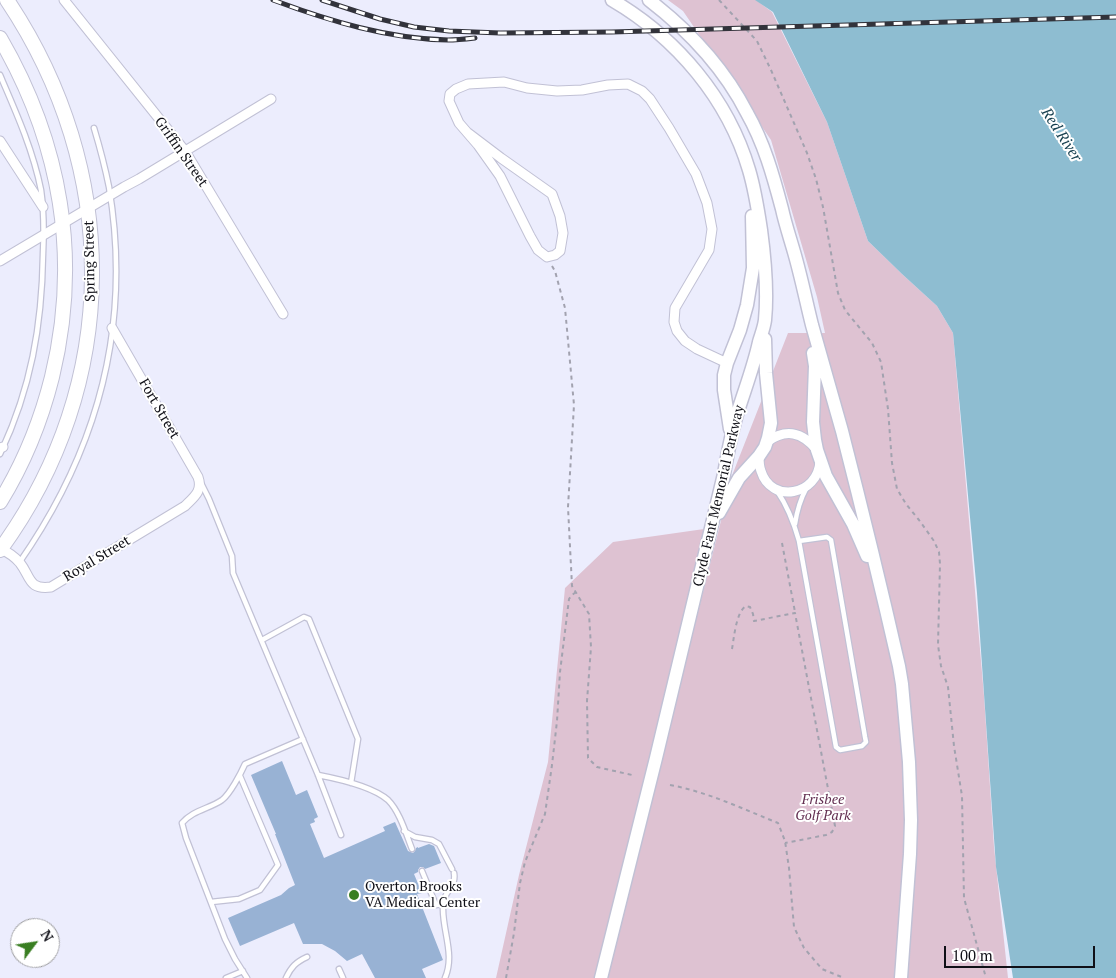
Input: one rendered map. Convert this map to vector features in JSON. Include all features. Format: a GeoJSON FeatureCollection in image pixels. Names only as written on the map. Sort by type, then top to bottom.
{"type":"FeatureCollection","features":[{"type":"Feature","properties":{"kind":"main road","name":"Spring Street"},"geometry":{"type":"LineString","coordinates":[[0,550],[28,508],[49,468],[62,438],[74,401],[88,339],[93,260],[84,184],[70,131],[53,84],[33,43],[7,0]]}},
{"type":"Feature","properties":{"kind":"main road","name":"Clyde Fant Memorial Parkway"},"geometry":{"type":"LineString","coordinates":[[601,978],[724,474],[729,445],[764,322],[766,286],[764,249],[754,186],[738,139],[724,112],[703,80],[677,50],[638,16],[612,0]]}},
{"type":"Feature","properties":{"kind":"main road"},"geometry":{"type":"LineString","coordinates":[[649,0],[687,32],[706,54],[724,77],[747,112],[756,130],[768,159],[844,439],[902,684],[910,772],[911,820],[901,978]]}},
{"type":"Feature","properties":{"kind":"main road","name":"Spring Street"},"geometry":{"type":"LineString","coordinates":[[0,38],[29,95],[45,138],[56,179],[63,223],[65,284],[63,320],[49,390],[24,458],[0,502]]}},
{"type":"Feature","properties":{"kind":"main road"},"geometry":{"type":"LineString","coordinates":[[729,445],[730,428],[724,390],[724,375],[747,305],[753,268],[752,204],[746,159]]}},
{"type":"Feature","properties":{"kind":"main road"},"geometry":{"type":"LineString","coordinates":[[798,269],[815,366],[813,422],[815,440],[826,476],[853,524],[865,552],[887,615]]}},
{"type":"Feature","properties":{"kind":"main road"},"geometry":{"type":"LineString","coordinates":[[711,528],[739,478],[759,456],[767,442],[771,423],[766,373],[764,322]]}},
{"type":"Feature","properties":{"kind":"street","name":"Griffin Street"},"geometry":{"type":"LineString","coordinates":[[64,0],[184,151],[283,314]]}},
{"type":"Feature","properties":{"kind":"street"},"geometry":{"type":"LineString","coordinates":[[468,133],[552,194],[560,216],[563,233],[560,251],[555,255],[547,256],[538,250],[500,176],[459,122],[449,101],[450,94],[468,84],[504,82],[527,88],[557,91],[628,84],[642,91],[650,99],[669,128],[696,174],[707,203],[712,230],[709,250],[675,308],[674,322],[677,331],[685,341],[696,349],[727,363]]}},
{"type":"Feature","properties":{"kind":"street"},"geometry":{"type":"LineString","coordinates":[[0,261],[270,99]]}},
{"type":"Feature","properties":{"kind":"street"},"geometry":{"type":"LineString","coordinates":[[0,141],[43,207]]}},
{"type":"Feature","properties":{"kind":"street","name":"Fort Street"},"geometry":{"type":"LineString","coordinates":[[112,328],[198,477],[200,482],[198,492]]}},
{"type":"Feature","properties":{"kind":"street"},"geometry":{"type":"LineString","coordinates":[[759,456],[760,470],[764,478],[778,490],[797,492],[806,487],[817,475],[820,467],[819,454],[806,439],[787,433],[767,442]]}},
{"type":"Feature","properties":{"kind":"street","name":"Royal Street"},"geometry":{"type":"LineString","coordinates":[[0,550],[11,554],[19,562],[31,583],[42,588],[51,587],[185,506],[198,492]]}},
{"type":"Feature","properties":{"kind":"lane"},"geometry":{"type":"LineString","coordinates":[[0,75],[26,137],[40,188],[44,234],[42,294],[36,346],[24,393],[1,450]]}},
{"type":"Feature","properties":{"kind":"lane"},"geometry":{"type":"LineString","coordinates":[[19,562],[48,519],[80,453],[92,423],[106,368],[112,328],[115,252],[110,195],[94,128]]}},
{"type":"Feature","properties":{"kind":"lane"},"geometry":{"type":"LineString","coordinates":[[198,477],[232,556],[233,573],[318,775],[341,835]]}},
{"type":"Feature","properties":{"kind":"lane"},"geometry":{"type":"LineString","coordinates":[[795,526],[797,511],[809,484]]}},
{"type":"Feature","properties":{"kind":"lane"},"geometry":{"type":"LineString","coordinates":[[775,488],[795,526],[799,542],[836,747],[840,750],[862,746],[866,742],[831,540],[827,537],[799,542]]}},
{"type":"Feature","properties":{"kind":"lane"},"geometry":{"type":"LineString","coordinates":[[262,640],[304,617],[309,619],[358,739],[351,783]]}},
{"type":"Feature","properties":{"kind":"lane"},"geometry":{"type":"LineString","coordinates":[[247,978],[225,939],[182,823],[188,816],[223,799],[240,776],[245,764],[303,739]]}},
{"type":"Feature","properties":{"kind":"lane"},"geometry":{"type":"LineString","coordinates":[[318,775],[340,779],[369,789],[388,800],[399,817],[412,849]]}},
{"type":"Feature","properties":{"kind":"lane"},"geometry":{"type":"LineString","coordinates":[[211,902],[239,899],[260,890],[278,865],[240,776]]}},
{"type":"Feature","properties":{"kind":"lane"},"geometry":{"type":"LineString","coordinates":[[404,831],[415,838],[432,840],[439,844],[455,878],[454,884],[444,899],[443,911],[450,958],[445,978]]}},
{"type":"Feature","properties":{"kind":"lane"},"geometry":{"type":"LineString","coordinates":[[422,871],[436,905],[444,904]]}},
{"type":"Feature","properties":{"kind":"lane"},"geometry":{"type":"LineString","coordinates":[[286,978],[290,968],[297,961],[306,957]]}},
{"type":"Feature","properties":{"kind":"lane"},"geometry":{"type":"LineString","coordinates":[[339,968],[343,978]]}},
{"type":"Feature","properties":{"kind":"lane"},"geometry":{"type":"LineString","coordinates":[[226,978],[243,971]]}},
{"type":"Feature","properties":{"kind":"path"},"geometry":{"type":"LineString","coordinates":[[719,0],[757,41],[806,153],[816,179],[838,293],[845,310],[872,343],[881,362],[888,409],[892,463],[897,489],[934,541],[939,552],[938,645],[941,666],[948,687],[954,746],[962,796],[964,898],[986,978]]}},
{"type":"Feature","properties":{"kind":"path"},"geometry":{"type":"LineString","coordinates":[[547,256],[555,272],[565,308],[574,405],[568,506],[572,586],[589,614],[591,647],[588,701],[588,758],[597,767],[632,775]]}},
{"type":"Feature","properties":{"kind":"path"},"geometry":{"type":"LineString","coordinates":[[782,543],[835,826],[832,832],[826,835],[785,843]]}},
{"type":"Feature","properties":{"kind":"path"},"geometry":{"type":"LineString","coordinates":[[506,978],[523,869],[545,814],[553,757],[560,672],[569,599],[576,592]]}},
{"type":"Feature","properties":{"kind":"path"},"geometry":{"type":"LineString","coordinates":[[732,649],[742,608],[750,607],[754,621],[795,613]]}},
{"type":"Feature","properties":{"kind":"path"},"geometry":{"type":"LineString","coordinates":[[670,785],[688,789],[734,805],[778,823],[785,843],[789,868],[794,927],[804,948],[822,969],[844,978]]}},
{"type":"Feature","properties":{"kind":"green space","name":"Frisbee Golf Park"},"geometry":{"type":"Polygon","coordinates":[[[668,0],[756,0],[772,12],[827,122],[868,241],[937,306],[953,333],[984,696],[994,847],[1008,978],[606,978],[733,473],[788,333],[825,333],[817,297],[771,140],[683,11],[668,0]]]}},
{"type":"Feature","properties":{"kind":"green space"},"geometry":{"type":"Polygon","coordinates":[[[711,528],[623,863],[595,978],[496,978],[519,875],[548,762],[565,588],[613,542],[711,528]]]}},
{"type":"Feature","properties":{"kind":"water","name":"Red River"},"geometry":{"type":"Polygon","coordinates":[[[755,0],[1116,0],[1116,978],[1013,978],[996,867],[977,593],[953,333],[937,306],[868,241],[827,122],[773,12],[755,0]]]}},
{"type":"Feature","properties":{"kind":"building"},"geometry":{"type":"Polygon","coordinates":[[[282,761],[296,795],[307,790],[318,817],[314,819],[315,822],[310,824],[324,858],[385,831],[383,827],[395,822],[408,851],[413,853],[416,848],[429,844],[434,846],[441,863],[425,869],[420,867],[418,872],[414,874],[422,893],[417,894],[443,960],[422,969],[426,978],[375,978],[362,954],[347,961],[335,951],[322,944],[303,944],[294,923],[240,946],[228,918],[281,895],[295,885],[251,775],[282,761]]]}},
{"type":"Feature","properties":{"kind":"railway"},"geometry":{"type":"LineString","coordinates":[[273,0],[359,28],[426,39],[451,40],[475,38]]}},
{"type":"Feature","properties":{"kind":"railway"},"geometry":{"type":"LineString","coordinates":[[322,0],[380,19],[414,27],[449,31],[500,33],[612,32],[1116,17]]}},
{"type":"Feature","properties":{"kind":"place","name":"Overton Brooks VA Medical Center"},"geometry":{"type":"Point","coordinates":[354,895]}}]}
